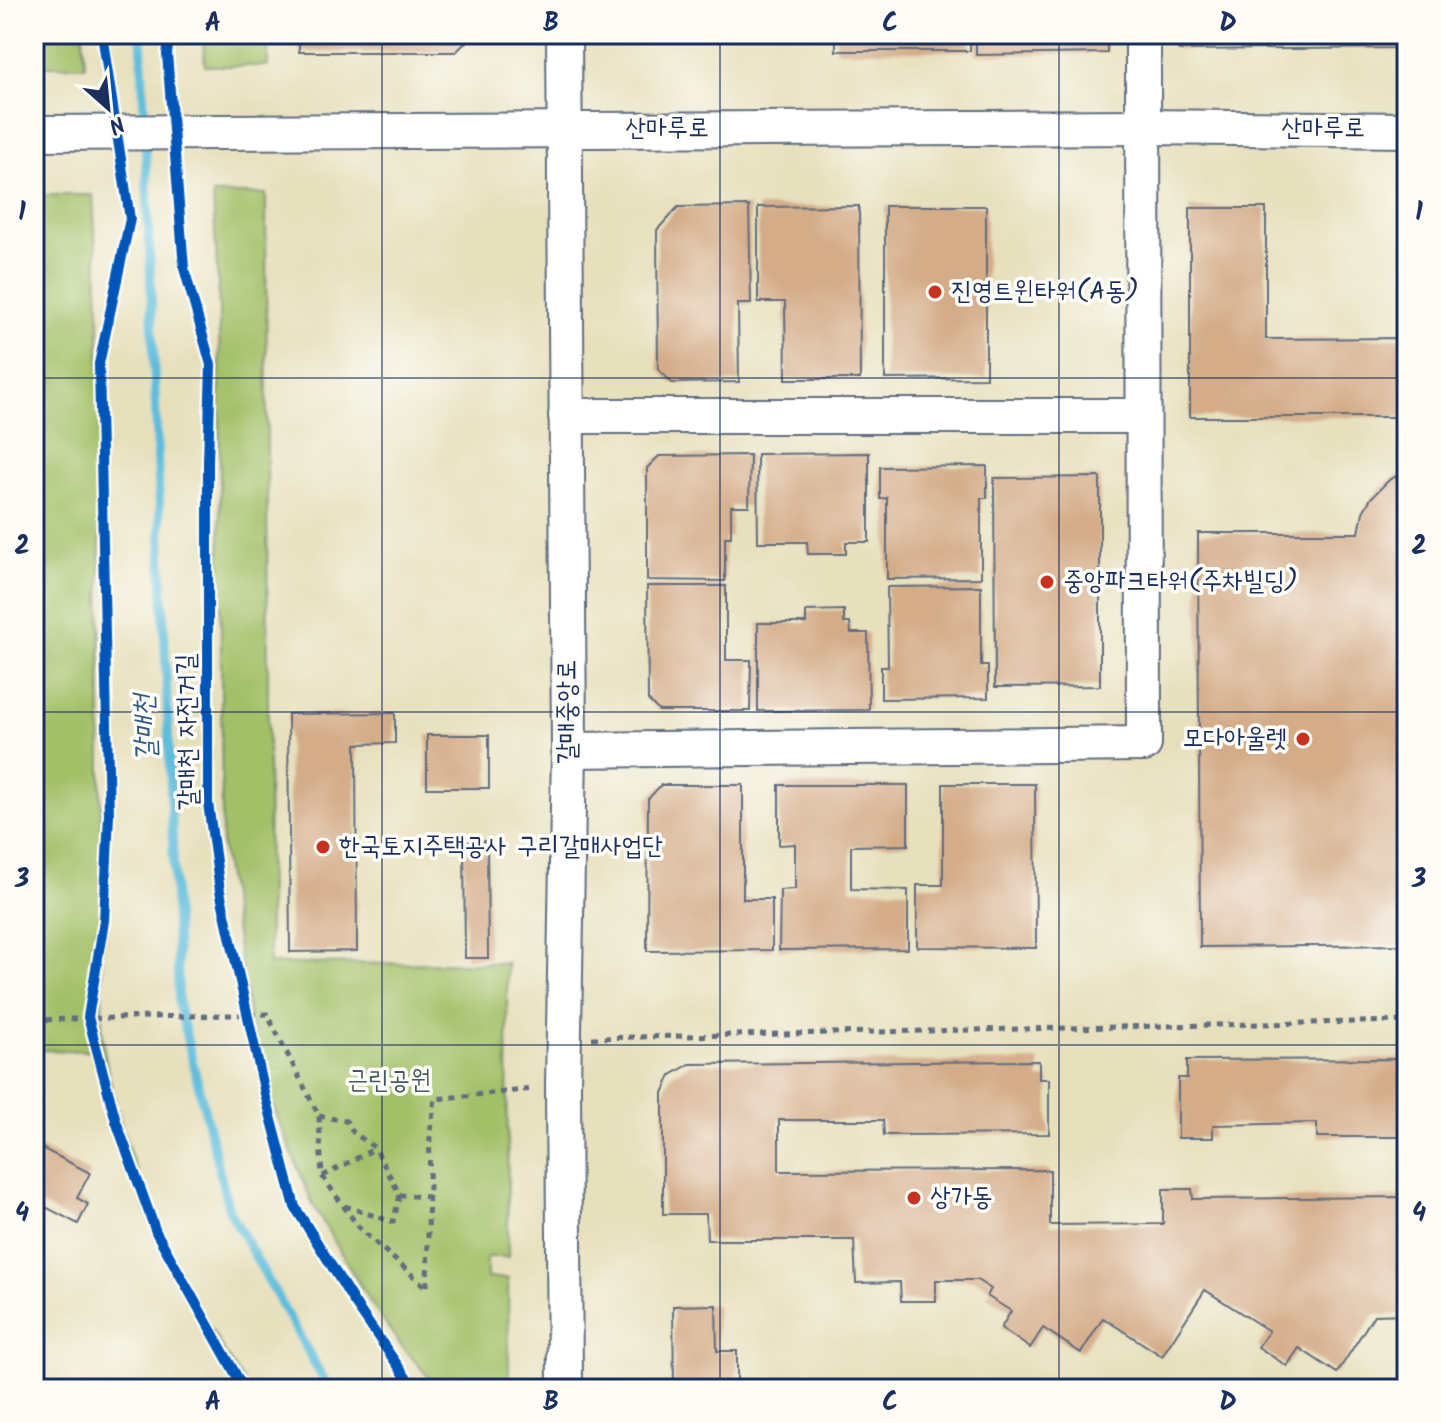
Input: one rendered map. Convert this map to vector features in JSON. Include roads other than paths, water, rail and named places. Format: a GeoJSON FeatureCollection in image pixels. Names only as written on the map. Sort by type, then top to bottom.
{"type":"FeatureCollection","features":[{"type":"Feature","properties":{"kind":"street","name":"갈매중앙로"},"geometry":{"type":"LineString","coordinates":[[564,34],[569,750],[563,1086],[565,1389]]}},
{"type":"Feature","properties":{"kind":"street"},"geometry":{"type":"LineString","coordinates":[[569,750],[1144,744],[1143,34]]}},
{"type":"Feature","properties":{"kind":"street","name":"산마루로"},"geometry":{"type":"LineString","coordinates":[[34,133],[1143,127],[1407,130]]}},
{"type":"Feature","properties":{"kind":"street"},"geometry":{"type":"LineString","coordinates":[[566,416],[1142,416]]}},
{"type":"Feature","properties":{"kind":"waterway","name":"갈매천"},"geometry":{"type":"LineString","coordinates":[[141,34],[179,1006],[229,1210],[329,1389]]}},
{"type":"Feature","properties":{"kind":"place","name":"진영트윈타워(A동)"},"geometry":{"type":"Point","coordinates":[935,292]}},
{"type":"Feature","properties":{"kind":"place","name":"중앙파크타워(주차빌딩)"},"geometry":{"type":"Point","coordinates":[1047,582]}},
{"type":"Feature","properties":{"kind":"place","name":"모다아울렛"},"geometry":{"type":"Point","coordinates":[1303,739]}},
{"type":"Feature","properties":{"kind":"place","name":"한국토지주택공사 구리갈매사업단"},"geometry":{"type":"Point","coordinates":[323,847]}},
{"type":"Feature","properties":{"kind":"place","name":"상가동"},"geometry":{"type":"Point","coordinates":[914,1198]}},
{"type":"Feature","properties":{"kind":"park label","name":"근린공원"},"geometry":{"type":"Point","coordinates":[389,1081]}}]}
